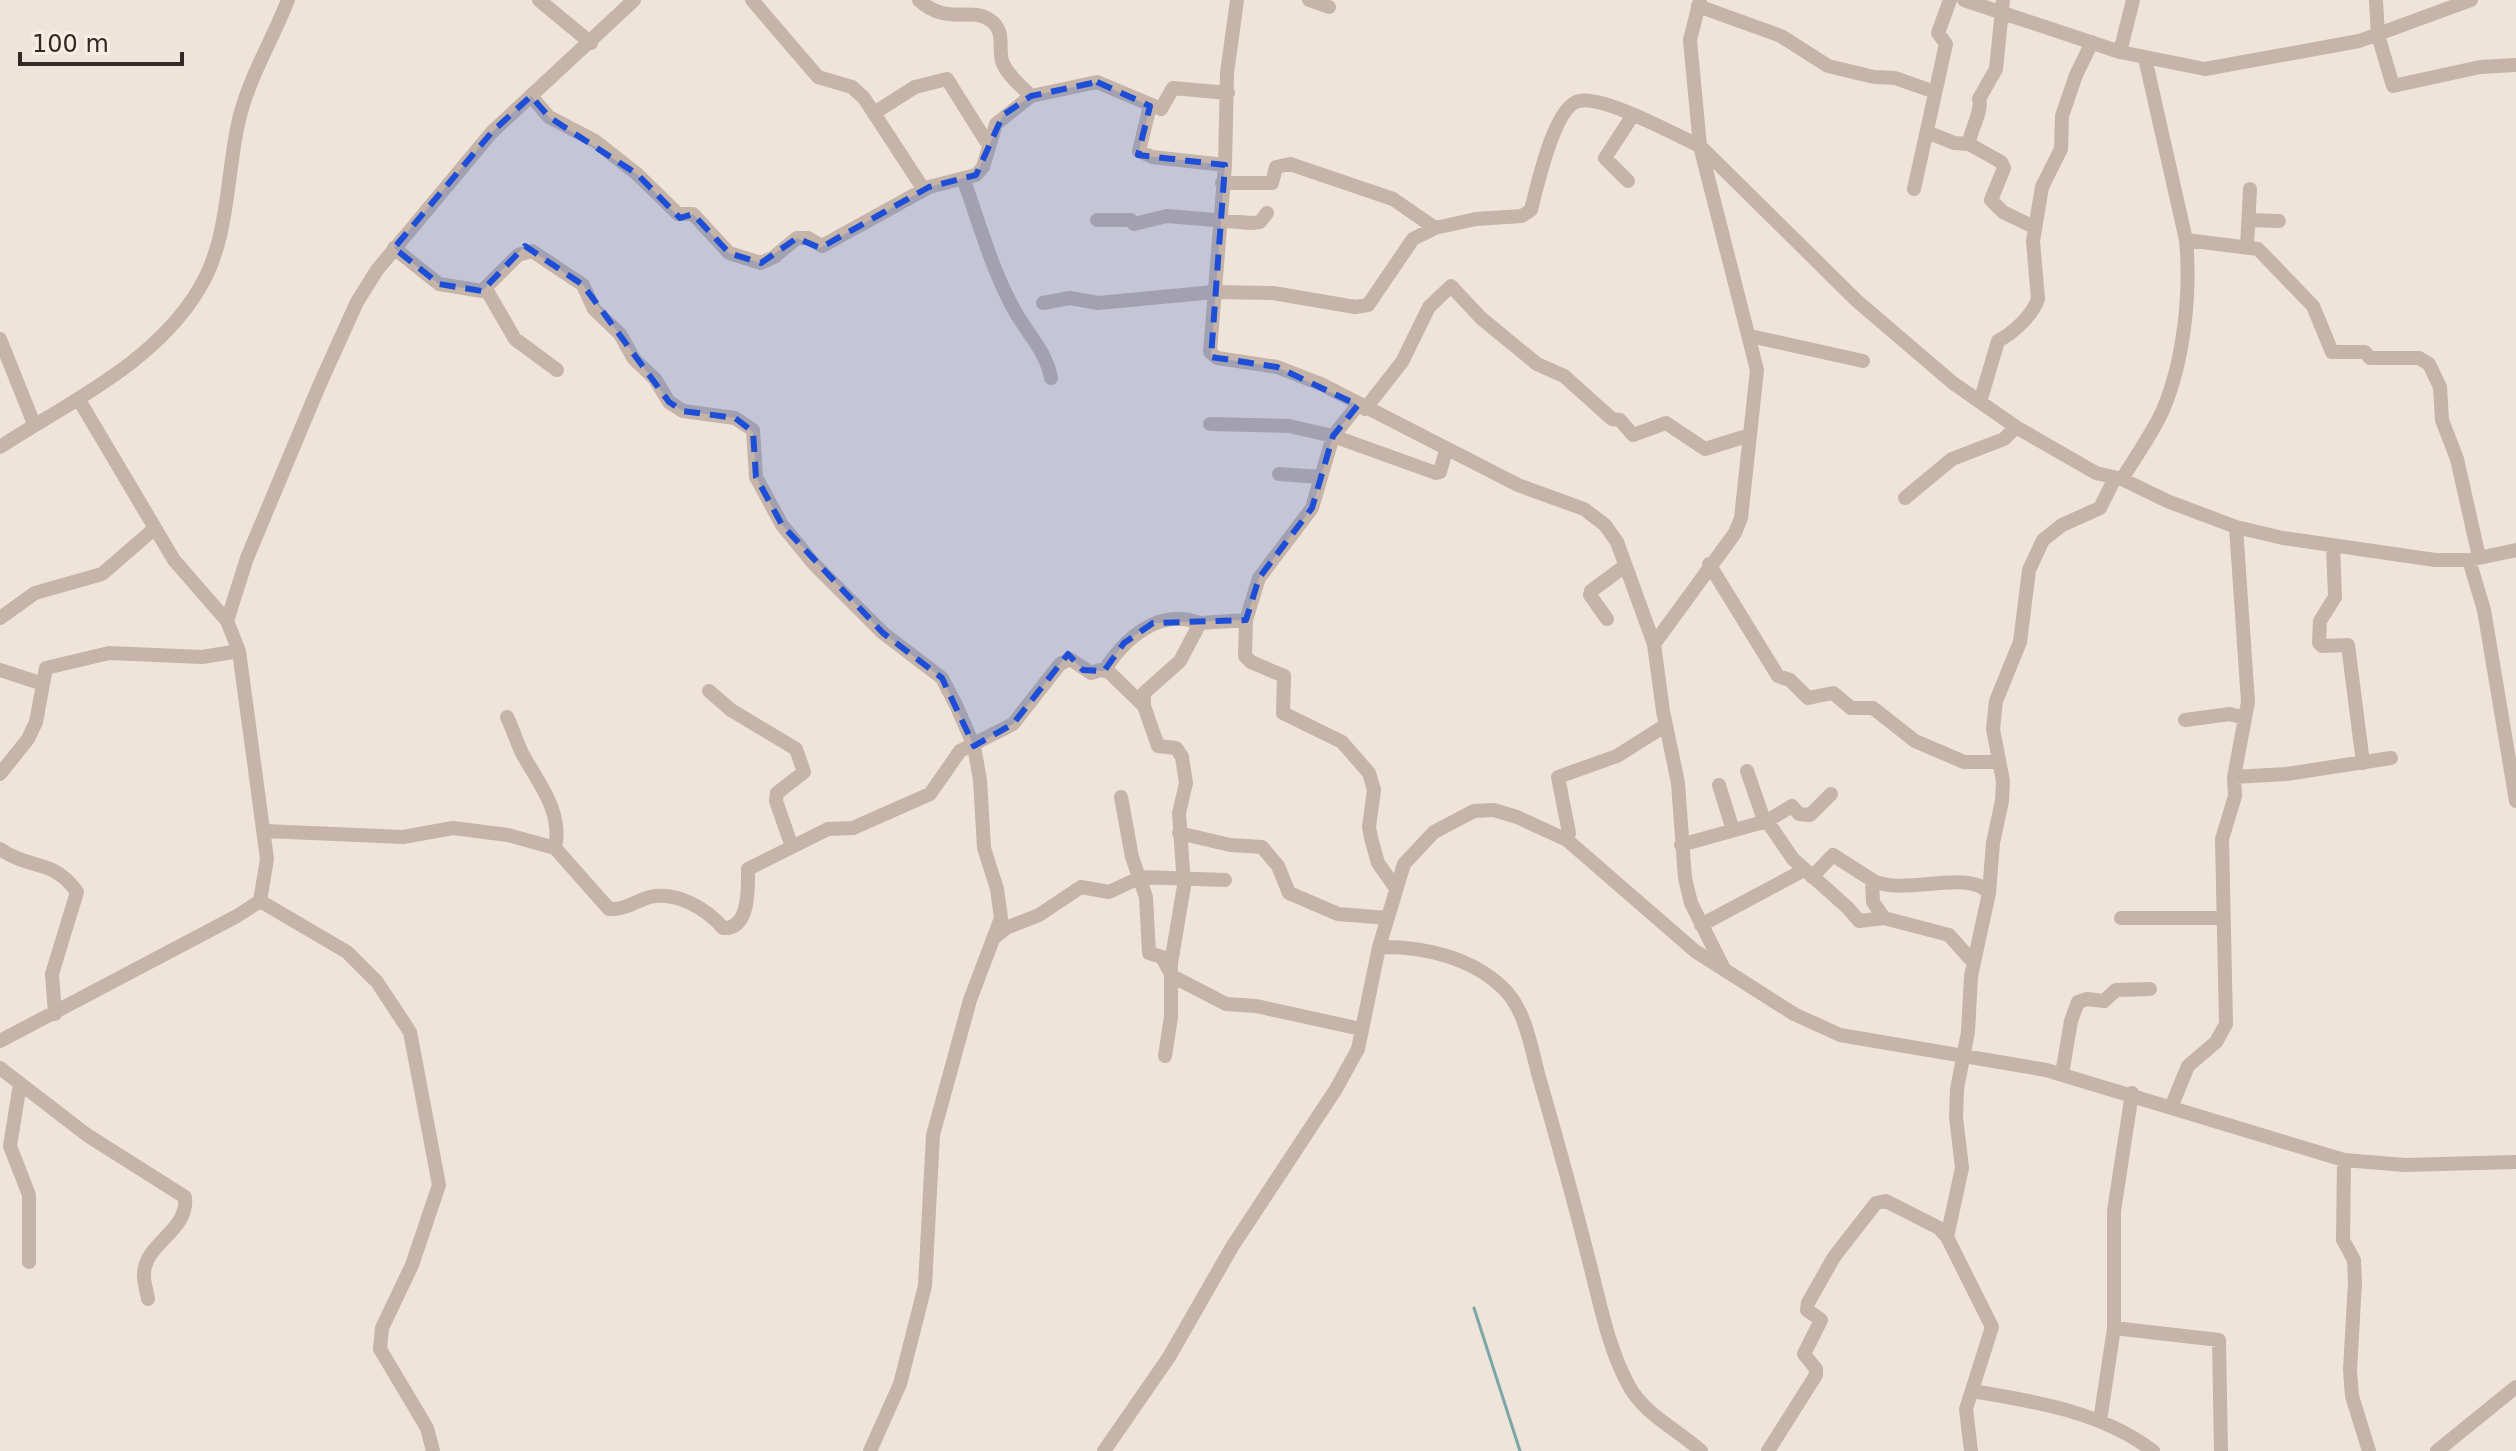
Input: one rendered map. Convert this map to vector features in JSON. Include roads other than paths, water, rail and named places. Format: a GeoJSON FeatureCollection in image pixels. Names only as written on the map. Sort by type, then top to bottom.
{"type":"FeatureCollection","features":[{"type":"Feature","properties":{"kind":"street"},"geometry":{"type":"LineString","coordinates":[[0,447],[79,400],[152,344],[199,291],[211,267],[222,227],[238,122],[254,74],[288,0]]}},
{"type":"Feature","properties":{"kind":"street"},"geometry":{"type":"LineString","coordinates":[[539,0],[591,43]]}},
{"type":"Feature","properties":{"kind":"street"},"geometry":{"type":"LineString","coordinates":[[227,621],[247,558],[357,302],[394,248],[492,132],[634,0]]}},
{"type":"Feature","properties":{"kind":"street"},"geometry":{"type":"LineString","coordinates":[[752,0],[818,77],[852,87],[874,113],[924,190]]}},
{"type":"Feature","properties":{"kind":"street"},"geometry":{"type":"LineString","coordinates":[[919,0],[940,15],[983,17],[992,21],[1000,32],[1001,60],[1031,96]]}},
{"type":"Feature","properties":{"kind":"street"},"geometry":{"type":"LineString","coordinates":[[1237,0],[1227,73],[1225,165],[1210,352],[1217,358],[1277,367],[1321,384],[1518,485],[1584,509],[1605,525],[1617,542],[1654,644],[1678,783],[1681,845],[1691,903],[1726,972]]}},
{"type":"Feature","properties":{"kind":"street"},"geometry":{"type":"LineString","coordinates":[[1309,0],[1329,7]]}},
{"type":"Feature","properties":{"kind":"street"},"geometry":{"type":"LineString","coordinates":[[1914,189],[1946,44],[1938,33],[1950,0]]}},
{"type":"Feature","properties":{"kind":"street"},"geometry":{"type":"LineString","coordinates":[[1964,0],[2002,7],[2120,52],[2205,69],[2266,60],[2378,35],[2471,0]]}},
{"type":"Feature","properties":{"kind":"street"},"geometry":{"type":"LineString","coordinates":[[2120,52],[2133,0]]}},
{"type":"Feature","properties":{"kind":"street"},"geometry":{"type":"LineString","coordinates":[[2376,0],[2378,35],[2393,86],[2480,67],[2516,65]]}},
{"type":"Feature","properties":{"kind":"street"},"geometry":{"type":"LineString","coordinates":[[1654,644],[1709,564],[1735,533],[1741,518],[1757,370],[1700,146],[1690,40],[1699,3],[1781,36],[1828,66],[1874,77],[1895,78],[1935,92]]}},
{"type":"Feature","properties":{"kind":"street"},"geometry":{"type":"LineString","coordinates":[[1969,144],[1971,126],[1981,107],[1979,99],[1996,69],[2002,7]]}},
{"type":"Feature","properties":{"kind":"street"},"geometry":{"type":"LineString","coordinates":[[1980,402],[1998,341],[2011,334],[2035,308],[2038,299],[2034,227],[2042,187],[2061,149],[2062,116],[2092,42]]}},
{"type":"Feature","properties":{"kind":"street"},"geometry":{"type":"LineString","coordinates":[[1947,1237],[1962,1168],[1956,1117],[1973,962],[1989,893],[1993,843],[2002,801],[2003,781],[1993,729],[1996,701],[2020,642],[2029,570],[2043,540],[2062,525],[2100,508],[2163,408],[2174,371],[2189,267],[2186,240],[2145,58]]}},
{"type":"Feature","properties":{"kind":"street"},"geometry":{"type":"LineString","coordinates":[[874,113],[915,87],[947,79],[986,141],[991,142]]}},
{"type":"Feature","properties":{"kind":"street"},"geometry":{"type":"LineString","coordinates":[[531,96],[549,117],[595,141],[637,174],[678,214],[693,214],[729,253],[753,263],[767,262],[797,238],[808,238],[822,246],[924,190],[964,181],[983,167],[1003,115],[1031,96],[1097,82],[1161,109],[1173,88],[1228,93]]}},
{"type":"Feature","properties":{"kind":"street"},"geometry":{"type":"LineString","coordinates":[[1043,303],[1070,298],[1098,303],[1214,292],[1273,293],[1355,307],[1368,305],[1413,239],[1435,228],[1476,219],[1522,216],[1531,210],[1554,133],[1566,109],[1579,101],[1596,102],[1633,115],[1700,146],[1857,301],[1980,402],[2016,427],[2096,473],[2118,478],[2167,501],[2236,527],[2333,546],[2435,560],[2474,558],[2516,550]]}},
{"type":"Feature","properties":{"kind":"street"},"geometry":{"type":"LineString","coordinates":[[1150,106],[1139,151],[1162,159],[1225,165]]}},
{"type":"Feature","properties":{"kind":"street"},"geometry":{"type":"LineString","coordinates":[[1628,181],[1605,158],[1633,115]]}},
{"type":"Feature","properties":{"kind":"street"},"geometry":{"type":"LineString","coordinates":[[1927,132],[1954,143],[1969,144],[2001,162],[2004,168],[1991,200],[2003,212],[2034,227]]}},
{"type":"Feature","properties":{"kind":"street"},"geometry":{"type":"LineString","coordinates":[[1222,183],[1272,183],[1276,167],[1290,164],[1393,199],[1435,228]]}},
{"type":"Feature","properties":{"kind":"street"},"geometry":{"type":"LineString","coordinates":[[964,181],[979,233],[1010,305],[1043,353],[1051,378]]}},
{"type":"Feature","properties":{"kind":"street"},"geometry":{"type":"LineString","coordinates":[[2247,247],[2250,189]]}},
{"type":"Feature","properties":{"kind":"street"},"geometry":{"type":"LineString","coordinates":[[1097,220],[1131,220],[1134,224],[1167,216],[1220,223],[1260,222],[1267,213]]}},
{"type":"Feature","properties":{"kind":"street"},"geometry":{"type":"LineString","coordinates":[[2249,220],[2279,221]]}},
{"type":"Feature","properties":{"kind":"street"},"geometry":{"type":"LineString","coordinates":[[2186,240],[2258,249],[2313,306],[2332,352],[2357,350],[2365,352],[2370,358],[2419,358],[2429,364],[2440,387],[2442,420],[2457,459],[2516,801]]}},
{"type":"Feature","properties":{"kind":"street"},"geometry":{"type":"LineString","coordinates":[[394,248],[439,284],[486,289]]}},
{"type":"Feature","properties":{"kind":"street"},"geometry":{"type":"LineString","coordinates":[[486,289],[518,255],[532,251],[583,285],[594,309],[620,334],[634,359],[655,379],[669,402],[683,411],[735,418],[753,430],[756,477],[782,525],[814,564],[877,627],[942,678],[974,746],[980,780],[984,848],[997,889],[1001,918],[970,1000],[933,1135],[930,1222],[921,1300],[900,1384],[870,1451]]}},
{"type":"Feature","properties":{"kind":"street"},"geometry":{"type":"LineString","coordinates":[[1395,887],[1378,863],[1371,838],[1369,827],[1374,790],[1369,773],[1342,742],[1283,713],[1284,676],[1251,662],[1245,656],[1246,620],[1259,578],[1312,508],[1333,436],[1402,362],[1429,307],[1440,301],[1451,286],[1481,318],[1537,364],[1564,376],[1633,435],[1666,423],[1705,449],[1750,435]]}},
{"type":"Feature","properties":{"kind":"street"},"geometry":{"type":"LineString","coordinates":[[486,289],[515,339],[557,370]]}},
{"type":"Feature","properties":{"kind":"street"},"geometry":{"type":"LineString","coordinates":[[1750,336],[1863,361]]}},
{"type":"Feature","properties":{"kind":"street"},"geometry":{"type":"LineString","coordinates":[[0,339],[34,424]]}},
{"type":"Feature","properties":{"kind":"street"},"geometry":{"type":"LineString","coordinates":[[79,400],[154,529],[174,560],[227,621],[239,651],[265,831],[267,859],[260,901]]}},
{"type":"Feature","properties":{"kind":"street"},"geometry":{"type":"LineString","coordinates":[[1210,424],[1289,426],[1333,436],[1436,473],[1440,472],[1446,450]]}},
{"type":"Feature","properties":{"kind":"street"},"geometry":{"type":"LineString","coordinates":[[1905,498],[1952,459],[2004,439],[2016,427]]}},
{"type":"Feature","properties":{"kind":"street"},"geometry":{"type":"LineString","coordinates":[[1279,474],[1321,477]]}},
{"type":"Feature","properties":{"kind":"street"},"geometry":{"type":"LineString","coordinates":[[2172,1105],[2188,1066],[2216,1042],[2226,1024],[2222,839],[2235,796],[2234,777],[2248,702],[2236,527]]}},
{"type":"Feature","properties":{"kind":"street"},"geometry":{"type":"LineString","coordinates":[[0,618],[35,593],[102,574],[154,529]]}},
{"type":"Feature","properties":{"kind":"street"},"geometry":{"type":"LineString","coordinates":[[2333,546],[2335,597],[2320,621],[2319,643],[2322,646],[2348,645],[2349,678],[2363,763]]}},
{"type":"Feature","properties":{"kind":"street"},"geometry":{"type":"LineString","coordinates":[[1709,564],[1778,676],[1790,680],[1808,698],[1833,693],[1851,708],[1873,708],[1915,741],[1964,762],[1998,762]]}},
{"type":"Feature","properties":{"kind":"street"},"geometry":{"type":"LineString","coordinates":[[1607,619],[1590,595],[1591,591],[1625,566]]}},
{"type":"Feature","properties":{"kind":"street"},"geometry":{"type":"LineString","coordinates":[[265,831],[403,837],[453,828],[475,829],[555,848],[609,909],[630,908],[649,897],[664,897],[701,909],[723,928],[729,929],[737,925],[743,914],[748,869],[828,829],[853,828],[930,794],[960,751],[1013,724],[1060,664],[1070,659],[1091,673],[1104,671],[1124,643],[1153,623],[1173,619],[1200,623],[1246,620]]}},
{"type":"Feature","properties":{"kind":"street"},"geometry":{"type":"LineString","coordinates":[[1165,1056],[1184,880],[1179,813],[1186,783],[1182,757],[1176,748],[1158,746],[1144,706],[1144,693],[1184,656],[1200,623]]}},
{"type":"Feature","properties":{"kind":"street"},"geometry":{"type":"LineString","coordinates":[[0,774],[28,739],[36,722],[46,668],[109,653],[202,657],[239,651]]}},
{"type":"Feature","properties":{"kind":"street"},"geometry":{"type":"LineString","coordinates":[[0,670],[43,684]]}},
{"type":"Feature","properties":{"kind":"street"},"geometry":{"type":"LineString","coordinates":[[1104,671],[1144,706]]}},
{"type":"Feature","properties":{"kind":"street"},"geometry":{"type":"LineString","coordinates":[[709,691],[731,710],[796,749],[804,772],[777,793],[776,801],[792,847]]}},
{"type":"Feature","properties":{"kind":"street"},"geometry":{"type":"LineString","coordinates":[[2185,720],[2230,714],[2244,718]]}},
{"type":"Feature","properties":{"kind":"street"},"geometry":{"type":"LineString","coordinates":[[507,717],[520,749],[544,787],[554,814],[555,848]]}},
{"type":"Feature","properties":{"kind":"street"},"geometry":{"type":"LineString","coordinates":[[1567,840],[1569,833],[1558,777],[1617,756],[1666,725]]}},
{"type":"Feature","properties":{"kind":"street"},"geometry":{"type":"LineString","coordinates":[[2234,777],[2391,758]]}},
{"type":"Feature","properties":{"kind":"street"},"geometry":{"type":"LineString","coordinates":[[1747,771],[1766,821],[1808,874],[1859,921],[1884,918],[1949,935],[1973,962]]}},
{"type":"Feature","properties":{"kind":"street"},"geometry":{"type":"LineString","coordinates":[[1719,785],[1733,830]]}},
{"type":"Feature","properties":{"kind":"street"},"geometry":{"type":"LineString","coordinates":[[1681,845],[1766,821],[1792,806],[1799,814],[1810,815],[1831,794]]}},
{"type":"Feature","properties":{"kind":"street"},"geometry":{"type":"LineString","coordinates":[[1121,797],[1132,857],[1146,897],[1149,953],[1162,957],[1172,976],[1226,1004],[1256,1006],[1361,1029]]}},
{"type":"Feature","properties":{"kind":"street"},"geometry":{"type":"LineString","coordinates":[[1104,1451],[1169,1357],[1232,1247],[1336,1089],[1358,1049],[1379,947],[1404,864],[1417,847],[1465,813],[1494,810],[1542,826],[1567,840],[1663,927],[1726,972],[1794,1014],[1840,1035],[2062,1074],[2172,1105],[2275,1142],[2344,1160],[2405,1165],[2516,1162]]}},
{"type":"Feature","properties":{"kind":"street"},"geometry":{"type":"LineString","coordinates":[[1179,833],[1230,845],[1262,847],[1278,866],[1289,893],[1338,914],[1388,918]]}},
{"type":"Feature","properties":{"kind":"street"},"geometry":{"type":"LineString","coordinates":[[0,849],[22,864],[60,872],[77,892],[52,974],[55,1014]]}},
{"type":"Feature","properties":{"kind":"street"},"geometry":{"type":"LineString","coordinates":[[1701,925],[1808,874],[1833,855],[1872,880],[1900,886],[1973,884],[1989,893]]}},
{"type":"Feature","properties":{"kind":"street"},"geometry":{"type":"LineString","coordinates":[[995,937],[1006,928],[1039,915],[1075,889],[1109,892],[1141,877],[1225,880]]}},
{"type":"Feature","properties":{"kind":"street"},"geometry":{"type":"LineString","coordinates":[[1872,880],[1873,902],[1884,918]]}},
{"type":"Feature","properties":{"kind":"street"},"geometry":{"type":"LineString","coordinates":[[0,1041],[260,901]]}},
{"type":"Feature","properties":{"kind":"street"},"geometry":{"type":"LineString","coordinates":[[260,901],[347,952],[377,982],[410,1032],[439,1185],[412,1265],[382,1328],[380,1349],[427,1428],[433,1451]]}},
{"type":"Feature","properties":{"kind":"street"},"geometry":{"type":"LineString","coordinates":[[2121,918],[2222,918]]}},
{"type":"Feature","properties":{"kind":"street"},"geometry":{"type":"LineString","coordinates":[[1379,947],[1410,946],[1438,952],[1480,972],[1503,987],[1515,1002],[1527,1032],[1562,1154],[1613,1351],[1642,1405],[1701,1451]]}},
{"type":"Feature","properties":{"kind":"street"},"geometry":{"type":"LineString","coordinates":[[2062,1074],[2078,1002],[2104,1001],[2116,990],[2150,989]]}},
{"type":"Feature","properties":{"kind":"street"},"geometry":{"type":"LineString","coordinates":[[0,1068],[87,1135],[185,1197],[186,1208],[179,1224],[155,1249],[143,1271],[148,1299]]}},
{"type":"Feature","properties":{"kind":"street"},"geometry":{"type":"LineString","coordinates":[[20,1084],[10,1146],[29,1195],[29,1262]]}},
{"type":"Feature","properties":{"kind":"street"},"geometry":{"type":"LineString","coordinates":[[2100,1421],[2114,1328],[2114,1211],[2132,1093]]}},
{"type":"Feature","properties":{"kind":"street"},"geometry":{"type":"LineString","coordinates":[[2344,1160],[2343,1240],[2354,1260],[2355,1282],[2350,1370],[2352,1396],[2369,1451]]}},
{"type":"Feature","properties":{"kind":"street"},"geometry":{"type":"LineString","coordinates":[[1768,1451],[1816,1375],[1816,1369],[1804,1354],[1821,1320],[1807,1310],[1808,1303],[1834,1257],[1876,1203],[1886,1201],[1939,1228],[1947,1237],[1992,1327],[1966,1417],[1971,1451]]}},
{"type":"Feature","properties":{"kind":"street"},"geometry":{"type":"LineString","coordinates":[[2114,1328],[2219,1340],[2221,1451]]}},
{"type":"Feature","properties":{"kind":"street"},"geometry":{"type":"LineString","coordinates":[[2437,1451],[2516,1387]]}},
{"type":"Feature","properties":{"kind":"street"},"geometry":{"type":"LineString","coordinates":[[1972,1391],[2041,1402],[2100,1421],[2137,1439],[2153,1451]]}},
{"type":"Feature","properties":{"kind":"waterway"},"geometry":{"type":"LineString","coordinates":[[1474,1308],[1520,1451]]}}]}
